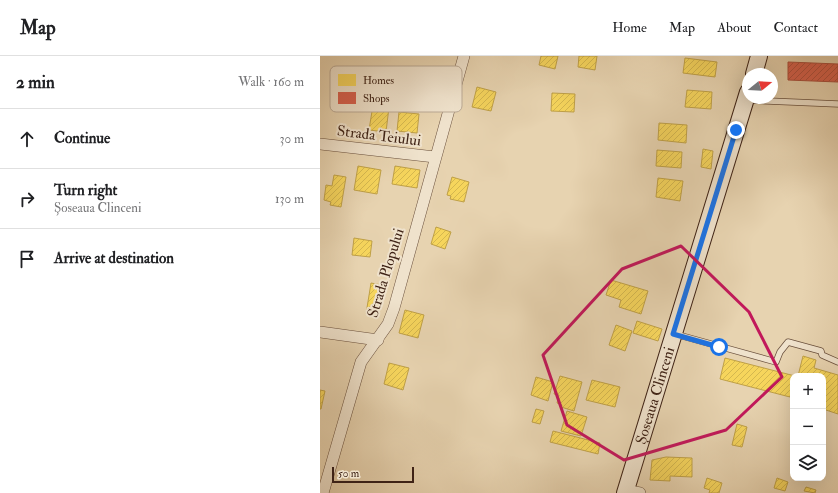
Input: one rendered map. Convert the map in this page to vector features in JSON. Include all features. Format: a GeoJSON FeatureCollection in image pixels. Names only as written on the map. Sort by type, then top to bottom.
{"type":"FeatureCollection","features":[{"type":"Feature","properties":{"kind":"main road"},"geometry":{"type":"LineString","coordinates":[[756,68],[759,56]]}},
{"type":"Feature","properties":{"kind":"main road","name":"Șoseaua Clinceni"},"geometry":{"type":"LineString","coordinates":[[630,492],[673,334],[745,104]]}},
{"type":"Feature","properties":{"kind":"street","name":"Strada Plopului"},"geometry":{"type":"LineString","coordinates":[[461,66],[464,56]]}},
{"type":"Feature","properties":{"kind":"street","name":"Strada Plopului"},"geometry":{"type":"LineString","coordinates":[[323,493],[361,362],[388,324],[394,308],[448,112]]}},
{"type":"Feature","properties":{"kind":"street","name":"Strada Teiului"},"geometry":{"type":"LineString","coordinates":[[320,144],[435,157]]}},
{"type":"Feature","properties":{"kind":"street"},"geometry":{"type":"LineString","coordinates":[[320,332],[378,340]]}},
{"type":"Feature","properties":{"kind":"lane"},"geometry":{"type":"LineString","coordinates":[[778,99],[838,104]]}},
{"type":"Feature","properties":{"kind":"lane"},"geometry":{"type":"LineString","coordinates":[[673,334],[776,362],[780,352],[788,342],[821,351],[822,355],[838,362]]}},
{"type":"Feature","properties":{"kind":"highlighted area"},"geometry":{"type":"Polygon","coordinates":[[[681,246],[749,312],[782,377],[726,430],[624,460],[567,425],[543,355],[622,269],[681,246]]]}},
{"type":"Feature","properties":{"kind":"building: Homes"},"geometry":{"type":"Polygon","coordinates":[[[541,56],[558,56],[555,69],[539,65],[541,56]]]}},
{"type":"Feature","properties":{"kind":"building: Homes"},"geometry":{"type":"Polygon","coordinates":[[[579,56],[597,56],[595,70],[578,67],[579,56]]]}},
{"type":"Feature","properties":{"kind":"building: Homes"},"geometry":{"type":"Polygon","coordinates":[[[685,58],[717,62],[715,77],[683,73],[685,58]]]}},
{"type":"Feature","properties":{"kind":"building: Homes"},"geometry":{"type":"Polygon","coordinates":[[[477,87],[496,92],[491,111],[472,107],[477,87]]]}},
{"type":"Feature","properties":{"kind":"building: Homes"},"geometry":{"type":"Polygon","coordinates":[[[687,90],[712,92],[711,109],[685,107],[687,90]]]}},
{"type":"Feature","properties":{"kind":"building: Homes"},"geometry":{"type":"Polygon","coordinates":[[[552,93],[575,94],[574,112],[551,111],[552,93]]]}},
{"type":"Feature","properties":{"kind":"building: Homes"},"geometry":{"type":"Polygon","coordinates":[[[372,112],[388,112],[386,132],[369,130],[372,112]]]}},
{"type":"Feature","properties":{"kind":"building: Homes"},"geometry":{"type":"Polygon","coordinates":[[[399,112],[419,114],[417,133],[397,131],[399,112]]]}},
{"type":"Feature","properties":{"kind":"building: Homes"},"geometry":{"type":"Polygon","coordinates":[[[659,123],[687,125],[686,143],[658,140],[659,123]]]}},
{"type":"Feature","properties":{"kind":"building: Homes"},"geometry":{"type":"Polygon","coordinates":[[[703,149],[713,151],[711,169],[701,167],[703,149]]]}},
{"type":"Feature","properties":{"kind":"building: Homes"},"geometry":{"type":"Polygon","coordinates":[[[657,150],[682,152],[681,168],[656,166],[657,150]]]}},
{"type":"Feature","properties":{"kind":"building: Homes"},"geometry":{"type":"Polygon","coordinates":[[[358,166],[381,170],[377,194],[354,190],[358,166]]]}},
{"type":"Feature","properties":{"kind":"building: Homes"},"geometry":{"type":"Polygon","coordinates":[[[395,166],[420,170],[417,188],[392,184],[395,166]]]}},
{"type":"Feature","properties":{"kind":"building: Homes"},"geometry":{"type":"Polygon","coordinates":[[[334,175],[346,177],[341,207],[330,205],[331,202],[324,200],[326,185],[332,186],[334,175]]]}},
{"type":"Feature","properties":{"kind":"building: Homes"},"geometry":{"type":"Polygon","coordinates":[[[452,177],[469,182],[464,202],[450,199],[451,196],[447,195],[452,177]]]}},
{"type":"Feature","properties":{"kind":"building: Homes"},"geometry":{"type":"Polygon","coordinates":[[[658,178],[683,181],[680,201],[656,197],[658,178]]]}},
{"type":"Feature","properties":{"kind":"building: Homes"},"geometry":{"type":"Polygon","coordinates":[[[436,227],[451,232],[445,249],[431,244],[436,227]]]}},
{"type":"Feature","properties":{"kind":"building: Homes"},"geometry":{"type":"Polygon","coordinates":[[[354,238],[372,241],[370,257],[352,255],[354,238]]]}},
{"type":"Feature","properties":{"kind":"building: Homes"},"geometry":{"type":"Polygon","coordinates":[[[611,280],[648,291],[641,314],[619,307],[621,300],[606,295],[611,280]]]}},
{"type":"Feature","properties":{"kind":"building: Homes"},"geometry":{"type":"Polygon","coordinates":[[[371,283],[382,285],[377,316],[366,314],[371,283]]]}},
{"type":"Feature","properties":{"kind":"building: Homes"},"geometry":{"type":"Polygon","coordinates":[[[405,310],[424,315],[418,338],[399,333],[405,310]]]}},
{"type":"Feature","properties":{"kind":"building: Homes"},"geometry":{"type":"Polygon","coordinates":[[[637,321],[662,329],[658,341],[633,333],[637,321]]]}},
{"type":"Feature","properties":{"kind":"building: Homes"},"geometry":{"type":"Polygon","coordinates":[[[616,325],[632,331],[625,351],[609,345],[616,325]]]}},
{"type":"Feature","properties":{"kind":"building: Homes"},"geometry":{"type":"Polygon","coordinates":[[[803,356],[816,360],[814,368],[838,375],[838,414],[826,410],[826,373],[799,373],[803,356]]]}},
{"type":"Feature","properties":{"kind":"building: Homes"},"geometry":{"type":"Polygon","coordinates":[[[725,358],[790,375],[790,397],[720,379],[725,358]]]}},
{"type":"Feature","properties":{"kind":"building: Homes"},"geometry":{"type":"Polygon","coordinates":[[[389,363],[409,368],[403,390],[384,384],[389,363]]]}},
{"type":"Feature","properties":{"kind":"building: Homes"},"geometry":{"type":"Polygon","coordinates":[[[560,376],[582,382],[574,411],[561,407],[562,405],[557,403],[559,395],[554,394],[560,376]]]}},
{"type":"Feature","properties":{"kind":"building: Homes"},"geometry":{"type":"Polygon","coordinates":[[[536,377],[553,382],[548,401],[531,395],[536,377]]]}},
{"type":"Feature","properties":{"kind":"building: Homes"},"geometry":{"type":"Polygon","coordinates":[[[592,380],[620,387],[615,407],[586,400],[592,380]]]}},
{"type":"Feature","properties":{"kind":"building: Homes"},"geometry":{"type":"Polygon","coordinates":[[[320,390],[325,391],[321,409],[320,409],[320,390]]]}},
{"type":"Feature","properties":{"kind":"building: Homes"},"geometry":{"type":"Polygon","coordinates":[[[536,409],[544,411],[540,424],[532,422],[536,409]]]}},
{"type":"Feature","properties":{"kind":"building: Homes"},"geometry":{"type":"Polygon","coordinates":[[[567,411],[587,417],[581,436],[561,431],[567,411]]]}},
{"type":"Feature","properties":{"kind":"building: Homes"},"geometry":{"type":"Polygon","coordinates":[[[737,424],[747,427],[742,447],[732,445],[737,424]]]}},
{"type":"Feature","properties":{"kind":"building: Homes"},"geometry":{"type":"Polygon","coordinates":[[[553,431],[600,443],[598,454],[550,442],[553,431]]]}},
{"type":"Feature","properties":{"kind":"building: Homes"},"geometry":{"type":"Polygon","coordinates":[[[666,457],[692,458],[692,477],[670,476],[670,481],[650,480],[652,460],[666,457]]]}},
{"type":"Feature","properties":{"kind":"building: Homes"},"geometry":{"type":"Polygon","coordinates":[[[707,478],[722,483],[719,493],[709,493],[710,490],[704,488],[707,478]]]}},
{"type":"Feature","properties":{"kind":"building: Homes"},"geometry":{"type":"Polygon","coordinates":[[[777,478],[788,482],[785,491],[774,488],[777,478]]]}},
{"type":"Feature","properties":{"kind":"building: Homes"},"geometry":{"type":"Polygon","coordinates":[[[806,487],[816,490],[815,493],[804,491],[806,487]]]}},
{"type":"Feature","properties":{"kind":"building: Shops"},"geometry":{"type":"Polygon","coordinates":[[[788,62],[838,64],[838,82],[788,80],[788,62]]]}},
{"type":"Feature","properties":{"kind":"route"},"geometry":{"type":"LineString","coordinates":[[719,347],[673,334],[736,130]]}}]}
